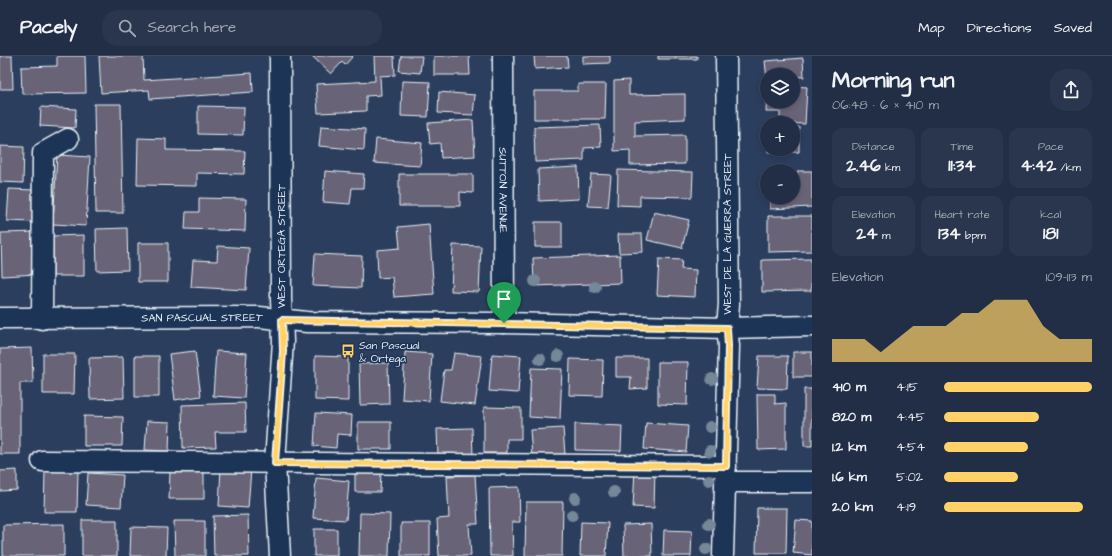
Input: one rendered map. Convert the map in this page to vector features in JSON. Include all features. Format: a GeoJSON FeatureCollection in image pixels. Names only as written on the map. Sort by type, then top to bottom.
{"type":"FeatureCollection","features":[{"type":"Feature","properties":{"kind":"street","name":"WEST ORTEGA STREET"},"geometry":{"type":"LineString","coordinates":[[280,56],[283,351],[275,463],[280,556]]}},
{"type":"Feature","properties":{"kind":"street","name":"SUTTON AVENUE"},"geometry":{"type":"LineString","coordinates":[[503,56],[504,323]]}},
{"type":"Feature","properties":{"kind":"street","name":"WEST DE LA GUERRA STREET"},"geometry":{"type":"LineString","coordinates":[[723,556],[726,474],[727,328],[729,304],[726,56]]}},
{"type":"Feature","properties":{"kind":"street"},"geometry":{"type":"LineString","coordinates":[[42,319],[43,153],[68,140]]}},
{"type":"Feature","properties":{"kind":"street","name":"SAN PASCUAL STREET"},"geometry":{"type":"LineString","coordinates":[[0,318],[259,317],[282,320],[727,328],[812,326]]}},
{"type":"Feature","properties":{"kind":"street"},"geometry":{"type":"LineString","coordinates":[[42,460],[275,463],[726,474],[812,482]]}},
{"type":"Feature","properties":{"kind":"building"},"geometry":{"type":"Polygon","coordinates":[[[0,56],[12,56],[13,89],[0,89],[0,56]]]}},
{"type":"Feature","properties":{"kind":"building"},"geometry":{"type":"Polygon","coordinates":[[[57,56],[85,56],[86,93],[22,94],[21,67],[57,66],[57,56]]]}},
{"type":"Feature","properties":{"kind":"building"},"geometry":{"type":"Polygon","coordinates":[[[99,56],[143,56],[144,80],[252,73],[253,92],[150,99],[149,90],[101,93],[99,56]]]}},
{"type":"Feature","properties":{"kind":"building"},"geometry":{"type":"Polygon","coordinates":[[[312,56],[353,56],[345,65],[342,62],[331,74],[312,56]]]}},
{"type":"Feature","properties":{"kind":"building"},"geometry":{"type":"Polygon","coordinates":[[[374,56],[394,56],[395,75],[380,76],[381,95],[366,96],[366,111],[318,113],[316,84],[375,81],[374,56]]]}},
{"type":"Feature","properties":{"kind":"building"},"geometry":{"type":"Polygon","coordinates":[[[401,56],[422,56],[420,73],[399,71],[401,56]]]}},
{"type":"Feature","properties":{"kind":"building"},"geometry":{"type":"Polygon","coordinates":[[[434,56],[469,56],[470,75],[434,75],[434,56]]]}},
{"type":"Feature","properties":{"kind":"building"},"geometry":{"type":"Polygon","coordinates":[[[534,56],[567,56],[568,67],[535,69],[534,56]]]}},
{"type":"Feature","properties":{"kind":"building"},"geometry":{"type":"Polygon","coordinates":[[[583,56],[610,56],[610,63],[583,64],[583,56]]]}},
{"type":"Feature","properties":{"kind":"building"},"geometry":{"type":"Polygon","coordinates":[[[658,56],[697,56],[697,59],[658,59],[658,56]]]}},
{"type":"Feature","properties":{"kind":"building"},"geometry":{"type":"Polygon","coordinates":[[[803,58],[804,77],[800,77],[800,68],[766,68],[765,61],[803,58]]]}},
{"type":"Feature","properties":{"kind":"building"},"geometry":{"type":"Polygon","coordinates":[[[629,80],[629,95],[685,94],[685,119],[635,121],[635,136],[685,135],[685,164],[630,165],[630,150],[614,151],[614,81],[629,80]]]}},
{"type":"Feature","properties":{"kind":"building"},"geometry":{"type":"Polygon","coordinates":[[[402,81],[430,82],[428,117],[401,116],[402,81]]]}},
{"type":"Feature","properties":{"kind":"building"},"geometry":{"type":"Polygon","coordinates":[[[578,84],[606,84],[605,119],[534,119],[534,91],[578,91],[578,84]]]}},
{"type":"Feature","properties":{"kind":"building"},"geometry":{"type":"Polygon","coordinates":[[[800,86],[807,87],[805,124],[800,124],[800,116],[780,116],[780,112],[766,112],[766,108],[800,108],[800,86]]]}},
{"type":"Feature","properties":{"kind":"building"},"geometry":{"type":"Polygon","coordinates":[[[439,92],[475,95],[473,115],[438,113],[439,92]]]}},
{"type":"Feature","properties":{"kind":"building"},"geometry":{"type":"Polygon","coordinates":[[[94,104],[121,104],[123,213],[96,213],[94,104]]]}},
{"type":"Feature","properties":{"kind":"building"},"geometry":{"type":"Polygon","coordinates":[[[198,106],[244,107],[243,135],[198,134],[198,106]]]}},
{"type":"Feature","properties":{"kind":"building"},"geometry":{"type":"Polygon","coordinates":[[[41,107],[76,109],[75,128],[40,126],[41,107]]]}},
{"type":"Feature","properties":{"kind":"building"},"geometry":{"type":"Polygon","coordinates":[[[473,120],[475,156],[441,158],[440,143],[430,144],[428,123],[473,120]]]}},
{"type":"Feature","properties":{"kind":"building"},"geometry":{"type":"Polygon","coordinates":[[[600,125],[601,147],[584,148],[584,160],[535,162],[534,127],[600,125]]]}},
{"type":"Feature","properties":{"kind":"building"},"geometry":{"type":"Polygon","coordinates":[[[321,126],[365,129],[364,150],[319,146],[321,126]]]}},
{"type":"Feature","properties":{"kind":"building"},"geometry":{"type":"Polygon","coordinates":[[[138,138],[166,139],[166,150],[245,151],[244,174],[197,173],[197,186],[137,185],[138,138]]]}},
{"type":"Feature","properties":{"kind":"building"},"geometry":{"type":"Polygon","coordinates":[[[376,139],[422,143],[420,166],[374,163],[376,139]]]}},
{"type":"Feature","properties":{"kind":"building"},"geometry":{"type":"Polygon","coordinates":[[[0,146],[24,147],[23,183],[0,182],[0,146]]]}},
{"type":"Feature","properties":{"kind":"building"},"geometry":{"type":"Polygon","coordinates":[[[57,155],[90,157],[86,226],[53,224],[57,155]]]}},
{"type":"Feature","properties":{"kind":"building"},"geometry":{"type":"Polygon","coordinates":[[[578,167],[579,199],[539,201],[538,169],[578,167]]]}},
{"type":"Feature","properties":{"kind":"building"},"geometry":{"type":"Polygon","coordinates":[[[618,170],[693,172],[692,197],[640,196],[640,206],[617,205],[618,170]]]}},
{"type":"Feature","properties":{"kind":"building"},"geometry":{"type":"Polygon","coordinates":[[[325,171],[364,174],[363,188],[352,188],[350,204],[323,202],[325,171]]]}},
{"type":"Feature","properties":{"kind":"building"},"geometry":{"type":"Polygon","coordinates":[[[800,171],[812,171],[812,207],[770,209],[770,204],[800,204],[800,171]]]}},
{"type":"Feature","properties":{"kind":"building"},"geometry":{"type":"Polygon","coordinates":[[[399,174],[473,174],[473,193],[460,192],[460,206],[399,206],[399,174]]]}},
{"type":"Feature","properties":{"kind":"building"},"geometry":{"type":"Polygon","coordinates":[[[591,174],[611,175],[608,207],[588,206],[591,174]]]}},
{"type":"Feature","properties":{"kind":"building"},"geometry":{"type":"Polygon","coordinates":[[[9,189],[34,190],[33,222],[7,221],[9,189]]]}},
{"type":"Feature","properties":{"kind":"building"},"geometry":{"type":"Polygon","coordinates":[[[199,198],[246,199],[245,231],[185,229],[186,212],[199,212],[199,198]]]}},
{"type":"Feature","properties":{"kind":"building"},"geometry":{"type":"Polygon","coordinates":[[[654,212],[689,220],[682,248],[647,240],[654,212]]]}},
{"type":"Feature","properties":{"kind":"building"},"geometry":{"type":"Polygon","coordinates":[[[768,216],[812,216],[812,251],[768,252],[768,216]]]}},
{"type":"Feature","properties":{"kind":"building"},"geometry":{"type":"Polygon","coordinates":[[[535,222],[562,222],[562,247],[535,247],[535,222]]]}},
{"type":"Feature","properties":{"kind":"building"},"geometry":{"type":"Polygon","coordinates":[[[429,224],[434,294],[394,297],[392,277],[378,278],[377,250],[400,248],[398,227],[429,224]]]}},
{"type":"Feature","properties":{"kind":"building"},"geometry":{"type":"Polygon","coordinates":[[[127,228],[128,270],[97,271],[96,229],[127,228]]]}},
{"type":"Feature","properties":{"kind":"building"},"geometry":{"type":"Polygon","coordinates":[[[37,232],[38,274],[2,276],[1,233],[37,232]]]}},
{"type":"Feature","properties":{"kind":"building"},"geometry":{"type":"Polygon","coordinates":[[[618,234],[642,234],[643,252],[619,253],[618,234]]]}},
{"type":"Feature","properties":{"kind":"building"},"geometry":{"type":"Polygon","coordinates":[[[84,235],[84,276],[53,276],[53,236],[84,235]]]}},
{"type":"Feature","properties":{"kind":"building"},"geometry":{"type":"Polygon","coordinates":[[[138,243],[168,243],[168,282],[138,282],[138,243]]]}},
{"type":"Feature","properties":{"kind":"building"},"geometry":{"type":"Polygon","coordinates":[[[453,245],[481,246],[479,292],[451,291],[453,245]]]}},
{"type":"Feature","properties":{"kind":"building"},"geometry":{"type":"Polygon","coordinates":[[[218,246],[249,248],[246,290],[191,287],[193,260],[217,261],[218,246]]]}},
{"type":"Feature","properties":{"kind":"building"},"geometry":{"type":"Polygon","coordinates":[[[315,254],[362,256],[361,288],[313,286],[315,254]]]}},
{"type":"Feature","properties":{"kind":"building"},"geometry":{"type":"Polygon","coordinates":[[[620,255],[621,283],[534,286],[533,258],[620,255]]]}},
{"type":"Feature","properties":{"kind":"building"},"geometry":{"type":"Polygon","coordinates":[[[659,259],[682,260],[681,269],[696,270],[695,297],[657,295],[659,259]]]}},
{"type":"Feature","properties":{"kind":"building"},"geometry":{"type":"Polygon","coordinates":[[[811,259],[811,291],[762,292],[762,260],[811,259]]]}},
{"type":"Feature","properties":{"kind":"building"},"geometry":{"type":"Polygon","coordinates":[[[32,348],[33,383],[20,383],[20,454],[0,454],[0,349],[32,348]]]}},
{"type":"Feature","properties":{"kind":"building"},"geometry":{"type":"Polygon","coordinates":[[[195,351],[201,396],[175,400],[169,354],[195,351]]]}},
{"type":"Feature","properties":{"kind":"building"},"geometry":{"type":"Polygon","coordinates":[[[216,351],[247,353],[244,398],[213,396],[216,351]]]}},
{"type":"Feature","properties":{"kind":"building"},"geometry":{"type":"Polygon","coordinates":[[[405,352],[432,354],[429,401],[402,399],[405,352]]]}},
{"type":"Feature","properties":{"kind":"building"},"geometry":{"type":"Polygon","coordinates":[[[793,352],[812,352],[812,377],[793,377],[793,352]]]}},
{"type":"Feature","properties":{"kind":"building"},"geometry":{"type":"Polygon","coordinates":[[[454,353],[482,356],[475,405],[440,401],[444,370],[451,370],[454,353]]]}},
{"type":"Feature","properties":{"kind":"building"},"geometry":{"type":"Polygon","coordinates":[[[43,354],[75,354],[74,394],[43,394],[43,354]]]}},
{"type":"Feature","properties":{"kind":"building"},"geometry":{"type":"Polygon","coordinates":[[[492,354],[521,356],[518,393],[489,391],[492,354]]]}},
{"type":"Feature","properties":{"kind":"building"},"geometry":{"type":"Polygon","coordinates":[[[135,356],[159,356],[159,397],[135,397],[135,356]]]}},
{"type":"Feature","properties":{"kind":"building"},"geometry":{"type":"Polygon","coordinates":[[[315,356],[348,357],[348,401],[315,400],[315,356]]]}},
{"type":"Feature","properties":{"kind":"building"},"geometry":{"type":"Polygon","coordinates":[[[759,356],[788,356],[787,389],[757,388],[759,356]]]}},
{"type":"Feature","properties":{"kind":"building"},"geometry":{"type":"Polygon","coordinates":[[[123,357],[124,398],[90,399],[89,358],[123,357]]]}},
{"type":"Feature","properties":{"kind":"building"},"geometry":{"type":"Polygon","coordinates":[[[616,358],[647,358],[647,388],[630,389],[631,377],[616,377],[616,358]]]}},
{"type":"Feature","properties":{"kind":"building"},"geometry":{"type":"Polygon","coordinates":[[[570,359],[603,360],[602,396],[569,395],[570,359]]]}},
{"type":"Feature","properties":{"kind":"building"},"geometry":{"type":"Polygon","coordinates":[[[658,362],[688,362],[687,405],[658,404],[658,362]]]}},
{"type":"Feature","properties":{"kind":"building"},"geometry":{"type":"Polygon","coordinates":[[[388,363],[389,404],[360,405],[359,364],[388,363]]]}},
{"type":"Feature","properties":{"kind":"building"},"geometry":{"type":"Polygon","coordinates":[[[531,368],[562,369],[560,419],[529,417],[531,368]]]}},
{"type":"Feature","properties":{"kind":"building"},"geometry":{"type":"Polygon","coordinates":[[[804,389],[812,389],[812,446],[804,446],[804,389]]]}},
{"type":"Feature","properties":{"kind":"building"},"geometry":{"type":"Polygon","coordinates":[[[757,394],[775,394],[775,404],[786,403],[786,449],[758,450],[757,394]]]}},
{"type":"Feature","properties":{"kind":"building"},"geometry":{"type":"Polygon","coordinates":[[[245,403],[246,432],[215,432],[216,447],[183,448],[182,405],[245,403]]]}},
{"type":"Feature","properties":{"kind":"building"},"geometry":{"type":"Polygon","coordinates":[[[484,407],[521,408],[521,439],[507,439],[507,453],[484,453],[484,407]]]}},
{"type":"Feature","properties":{"kind":"building"},"geometry":{"type":"Polygon","coordinates":[[[316,413],[352,415],[351,435],[337,434],[336,448],[314,446],[316,413]]]}},
{"type":"Feature","properties":{"kind":"building"},"geometry":{"type":"Polygon","coordinates":[[[84,416],[123,417],[122,446],[84,446],[84,416]]]}},
{"type":"Feature","properties":{"kind":"building"},"geometry":{"type":"Polygon","coordinates":[[[147,421],[170,422],[169,451],[145,450],[147,421]]]}},
{"type":"Feature","properties":{"kind":"building"},"geometry":{"type":"Polygon","coordinates":[[[358,422],[391,422],[391,449],[358,449],[358,422]]]}},
{"type":"Feature","properties":{"kind":"building"},"geometry":{"type":"Polygon","coordinates":[[[646,423],[688,426],[686,452],[644,449],[646,423]]]}},
{"type":"Feature","properties":{"kind":"building"},"geometry":{"type":"Polygon","coordinates":[[[575,424],[622,426],[621,451],[575,450],[575,424]]]}},
{"type":"Feature","properties":{"kind":"building"},"geometry":{"type":"Polygon","coordinates":[[[472,428],[473,456],[438,457],[437,429],[472,428]]]}},
{"type":"Feature","properties":{"kind":"building"},"geometry":{"type":"Polygon","coordinates":[[[563,428],[565,454],[532,456],[530,430],[563,428]]]}},
{"type":"Feature","properties":{"kind":"building"},"geometry":{"type":"Polygon","coordinates":[[[221,467],[251,469],[248,508],[219,506],[221,467]]]}},
{"type":"Feature","properties":{"kind":"building"},"geometry":{"type":"Polygon","coordinates":[[[635,469],[655,469],[654,508],[633,507],[635,469]]]}},
{"type":"Feature","properties":{"kind":"building"},"geometry":{"type":"Polygon","coordinates":[[[17,470],[17,490],[0,491],[0,471],[17,470]]]}},
{"type":"Feature","properties":{"kind":"building"},"geometry":{"type":"Polygon","coordinates":[[[45,471],[78,471],[77,512],[44,512],[45,471]]]}},
{"type":"Feature","properties":{"kind":"building"},"geometry":{"type":"Polygon","coordinates":[[[170,472],[204,472],[204,499],[169,499],[170,472]]]}},
{"type":"Feature","properties":{"kind":"building"},"geometry":{"type":"Polygon","coordinates":[[[88,473],[123,475],[121,507],[86,505],[88,473]]]}},
{"type":"Feature","properties":{"kind":"building"},"geometry":{"type":"Polygon","coordinates":[[[355,473],[381,473],[380,492],[355,492],[355,473]]]}},
{"type":"Feature","properties":{"kind":"building"},"geometry":{"type":"Polygon","coordinates":[[[475,475],[478,524],[469,524],[471,556],[439,556],[437,519],[449,518],[447,476],[475,475]]]}},
{"type":"Feature","properties":{"kind":"building"},"geometry":{"type":"Polygon","coordinates":[[[316,478],[349,481],[346,520],[313,518],[316,478]]]}},
{"type":"Feature","properties":{"kind":"building"},"geometry":{"type":"Polygon","coordinates":[[[519,487],[520,522],[512,522],[513,556],[490,556],[489,488],[519,487]]]}},
{"type":"Feature","properties":{"kind":"building"},"geometry":{"type":"Polygon","coordinates":[[[526,502],[563,502],[562,556],[525,556],[526,502]]]}},
{"type":"Feature","properties":{"kind":"building"},"geometry":{"type":"Polygon","coordinates":[[[757,508],[787,508],[786,553],[756,553],[757,508]]]}},
{"type":"Feature","properties":{"kind":"building"},"geometry":{"type":"Polygon","coordinates":[[[360,513],[390,514],[389,556],[359,556],[360,513]]]}},
{"type":"Feature","properties":{"kind":"building"},"geometry":{"type":"Polygon","coordinates":[[[248,515],[249,556],[214,556],[213,516],[248,515]]]}},
{"type":"Feature","properties":{"kind":"building"},"geometry":{"type":"Polygon","coordinates":[[[82,520],[117,520],[117,556],[82,556],[82,520]]]}},
{"type":"Feature","properties":{"kind":"building"},"geometry":{"type":"Polygon","coordinates":[[[796,520],[812,521],[812,555],[793,553],[796,520]]]}},
{"type":"Feature","properties":{"kind":"building"},"geometry":{"type":"Polygon","coordinates":[[[174,521],[205,521],[205,556],[175,556],[174,521]]]}},
{"type":"Feature","properties":{"kind":"building"},"geometry":{"type":"Polygon","coordinates":[[[581,522],[608,523],[606,556],[580,556],[581,522]]]}},
{"type":"Feature","properties":{"kind":"building"},"geometry":{"type":"Polygon","coordinates":[[[401,523],[430,523],[430,556],[401,556],[401,523]]]}},
{"type":"Feature","properties":{"kind":"building"},"geometry":{"type":"Polygon","coordinates":[[[64,524],[64,556],[3,556],[3,525],[64,524]]]}},
{"type":"Feature","properties":{"kind":"building"},"geometry":{"type":"Polygon","coordinates":[[[651,524],[652,556],[624,556],[623,525],[651,524]]]}},
{"type":"Feature","properties":{"kind":"building"},"geometry":{"type":"Polygon","coordinates":[[[131,527],[167,528],[166,556],[130,556],[131,527]]]}},
{"type":"Feature","properties":{"kind":"building"},"geometry":{"type":"Polygon","coordinates":[[[314,529],[337,529],[337,556],[314,556],[314,529]]]}},
{"type":"Feature","properties":{"kind":"building"},"geometry":{"type":"Polygon","coordinates":[[[664,530],[692,531],[691,556],[663,556],[664,530]]]}},
{"type":"Feature","properties":{"kind":"place","name":"San Pascual & Ortega"},"geometry":{"type":"Point","coordinates":[348,351]}},
{"type":"Feature","properties":{"kind":"route"},"geometry":{"type":"LineString","coordinates":[[282,320],[307,322],[504,323],[727,328],[726,466],[275,463],[284,341],[282,320]]}}]}
